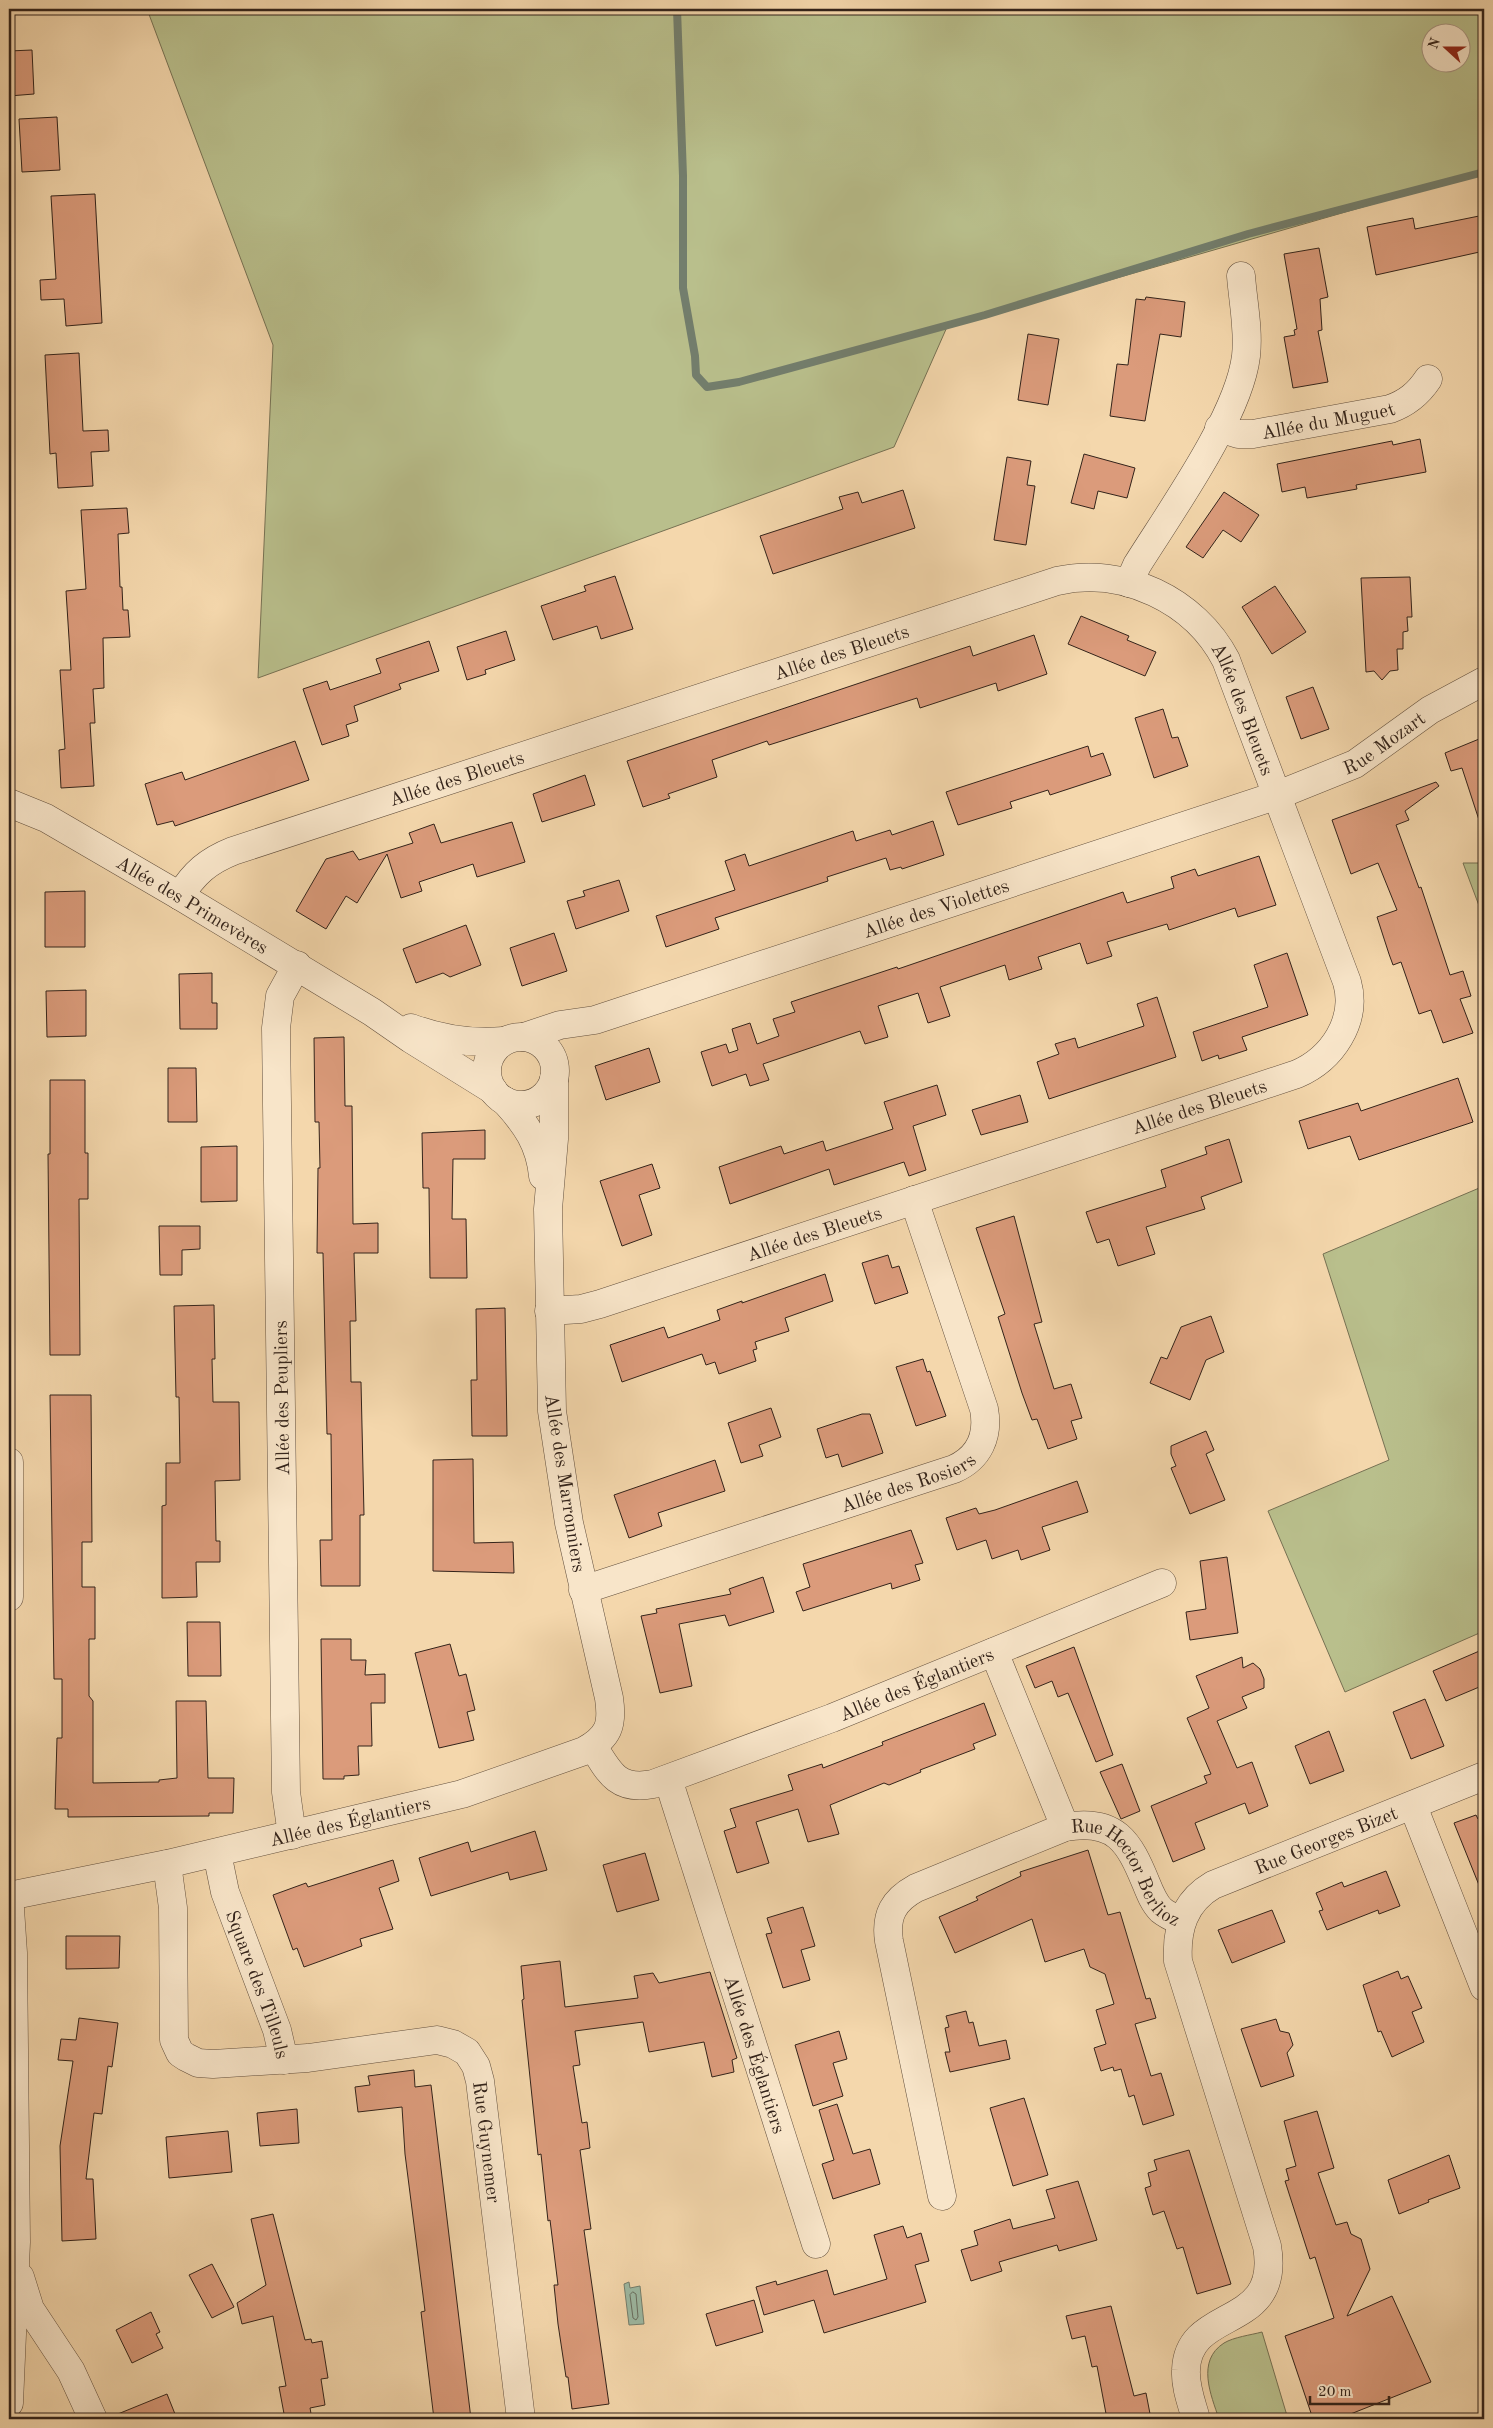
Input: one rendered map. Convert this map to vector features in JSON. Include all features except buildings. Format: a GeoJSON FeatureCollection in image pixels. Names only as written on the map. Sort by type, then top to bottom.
{"type":"FeatureCollection","features":[{"type":"Feature","properties":{"kind":"street"},"geometry":{"type":"LineString","coordinates":[[1129,583],[1137,565],[1219,428],[1242,376],[1246,356],[1241,276]]}},
{"type":"Feature","properties":{"kind":"street","name":"Allée du Muguet"},"geometry":{"type":"LineString","coordinates":[[1219,428],[1238,434],[1253,434],[1390,409],[1406,402],[1415,395],[1428,379]]}},
{"type":"Feature","properties":{"kind":"street","name":"Allée des Bleuets"},"geometry":{"type":"LineString","coordinates":[[180,896],[191,878],[205,864],[233,851],[1067,578],[1087,577],[1129,583],[1162,596],[1183,608],[1198,621],[1215,642],[1226,660],[1350,991],[1348,1014],[1340,1037],[1325,1057],[1297,1074],[600,1304],[582,1309],[549,1311]]}},
{"type":"Feature","properties":{"kind":"street","name":"Rue Mozart"},"geometry":{"type":"LineString","coordinates":[[1278,795],[1355,764],[1430,710],[1484,681]]}},
{"type":"Feature","properties":{"kind":"street","name":"Allée des Violettes"},"geometry":{"type":"LineString","coordinates":[[514,1039],[560,1025],[595,1020],[1278,795]]}},
{"type":"Feature","properties":{"kind":"street","name":"Allée des Primevères"},"geometry":{"type":"LineString","coordinates":[[9,803],[46,818],[296,965],[499,1095]]}},
{"type":"Feature","properties":{"kind":"street","name":"Allée des Peupliers"},"geometry":{"type":"LineString","coordinates":[[292,1835],[286,1779],[276,1028],[280,996],[296,965]]}},
{"type":"Feature","properties":{"kind":"street","name":"Allée des Primevères"},"geometry":{"type":"LineString","coordinates":[[372,1012],[422,1032],[447,1039],[478,1043],[514,1039]]}},
{"type":"Feature","properties":{"kind":"street","name":"Allée des Violettes"},"geometry":{"type":"LineString","coordinates":[[555,1072],[569,1038],[595,1020]]}},
{"type":"Feature","properties":{"kind":"street"},"geometry":{"type":"LineString","coordinates":[[514,1039],[533,1039],[550,1052],[555,1072],[546,1094],[535,1102],[523,1105],[499,1095],[488,1077],[488,1063],[494,1051],[514,1039]]}},
{"type":"Feature","properties":{"kind":"street","name":"Allée des Marronniers"},"geometry":{"type":"LineString","coordinates":[[555,1072],[554,1139],[548,1209],[549,1311],[554,1427],[569,1523],[611,1714],[608,1730],[593,1746]]}},
{"type":"Feature","properties":{"kind":"street","name":"Allée des Marronniers"},"geometry":{"type":"LineString","coordinates":[[499,1095],[526,1125],[537,1144],[548,1209]]}},
{"type":"Feature","properties":{"kind":"street","name":"Allée des Rosiers"},"geometry":{"type":"LineString","coordinates":[[583,1590],[945,1472],[971,1460],[981,1445],[984,1436],[984,1409],[914,1200]]}},
{"type":"Feature","properties":{"kind":"street"},"geometry":{"type":"LineString","coordinates":[[9,1462],[9,1597]]}},
{"type":"Feature","properties":{"kind":"street","name":"Allée des Églantiers"},"geometry":{"type":"LineString","coordinates":[[9,1895],[217,1853],[462,1794],[574,1755],[593,1746],[608,1771],[618,1780],[626,1784],[647,1786],[668,1780],[832,1718],[1162,1583]]}},
{"type":"Feature","properties":{"kind":"street"},"geometry":{"type":"LineString","coordinates":[[994,1652],[1065,1827]]}},
{"type":"Feature","properties":{"kind":"street","name":"Rue Georges Bizet"},"geometry":{"type":"LineString","coordinates":[[1181,1921],[1194,1900],[1213,1885],[1484,1776]]}},
{"type":"Feature","properties":{"kind":"street","name":"Allée des Églantiers"},"geometry":{"type":"LineString","coordinates":[[668,1780],[816,2244]]}},
{"type":"Feature","properties":{"kind":"street"},"geometry":{"type":"LineString","coordinates":[[1413,1806],[1484,1987]]}},
{"type":"Feature","properties":{"kind":"street","name":"Rue Hector Berlioz"},"geometry":{"type":"LineString","coordinates":[[942,2196],[889,1940],[888,1917],[900,1897],[916,1888],[1065,1827],[1083,1825],[1100,1828],[1123,1839],[1132,1850],[1158,1906],[1167,1914],[1181,1921],[1177,1941],[1178,1961],[1269,2257],[1268,2278],[1260,2297],[1245,2310],[1206,2331],[1191,2351],[1186,2368],[1186,2378],[1196,2419]]}},
{"type":"Feature","properties":{"kind":"street","name":"Square des Tilleuls"},"geometry":{"type":"LineString","coordinates":[[167,1864],[173,1908],[173,2031],[176,2046],[186,2058],[198,2063],[284,2060],[277,2030],[225,1892],[217,1853]]}},
{"type":"Feature","properties":{"kind":"street"},"geometry":{"type":"LineString","coordinates":[[9,1895],[12,1953],[16,2242],[9,2403]]}},
{"type":"Feature","properties":{"kind":"street","name":"Rue Guynemer"},"geometry":{"type":"LineString","coordinates":[[284,2060],[437,2040],[460,2047],[472,2058],[480,2081],[521,2419]]}},
{"type":"Feature","properties":{"kind":"street"},"geometry":{"type":"LineString","coordinates":[[16,2242],[20,2280],[30,2309],[71,2371],[93,2419]]}},
{"type":"Feature","properties":{"kind":"street"},"geometry":{"type":"LineString","coordinates":[[11,2358],[22,2349],[32,2346],[48,2348],[61,2355]]}},
{"type":"Feature","properties":{"kind":"green space"},"geometry":{"type":"Polygon","coordinates":[[[147,9],[1484,9],[1484,172],[947,327],[894,447],[258,678],[273,345],[147,9]]]}},
{"type":"Feature","properties":{"kind":"green space"},"geometry":{"type":"Polygon","coordinates":[[[1463,863],[1484,863],[1484,919],[1463,863]]]}},
{"type":"Feature","properties":{"kind":"green space"},"geometry":{"type":"Polygon","coordinates":[[[1484,1186],[1484,1631],[1345,1692],[1268,1511],[1389,1460],[1323,1254],[1484,1186]]]}},
{"type":"Feature","properties":{"kind":"green space"},"geometry":{"type":"Polygon","coordinates":[[[1262,2332],[1288,2419],[1219,2419],[1212,2400],[1208,2379],[1210,2359],[1215,2350],[1224,2343],[1262,2332]]]}},
{"type":"Feature","properties":{"kind":"water"},"geometry":{"type":"Polygon","coordinates":[[[629,2282],[630,2288],[640,2286],[644,2324],[629,2325],[624,2284],[629,2282]]]}},
{"type":"Feature","properties":{"kind":"waterway"},"geometry":{"type":"LineString","coordinates":[[677,9],[683,176],[683,288],[695,356],[696,375],[707,387],[739,382],[985,315],[1248,234],[1484,172]]}}]}
